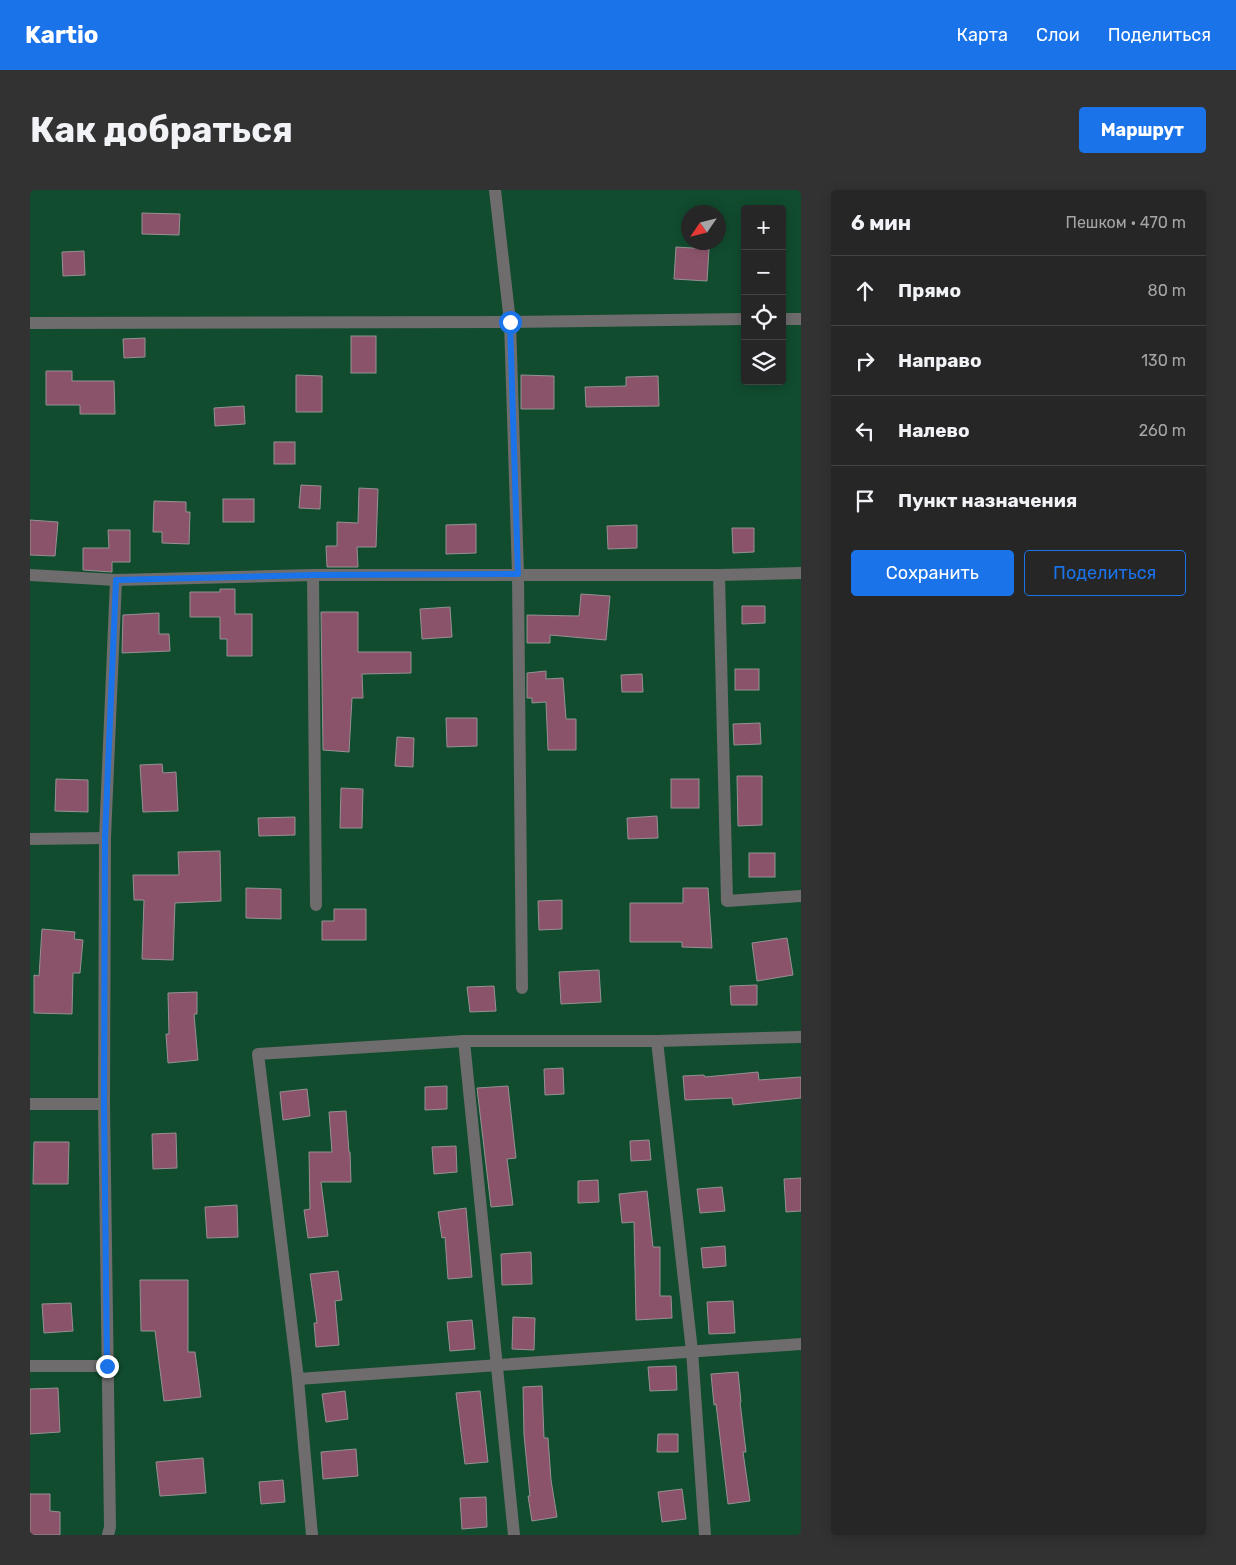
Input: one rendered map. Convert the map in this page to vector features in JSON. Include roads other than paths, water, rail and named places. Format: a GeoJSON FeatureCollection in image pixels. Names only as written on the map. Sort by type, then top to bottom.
{"type":"FeatureCollection","features":[{"type":"Feature","properties":{"kind":"street"},"geometry":{"type":"LineString","coordinates":[[495,190],[510,322],[518,574],[522,988]]}},
{"type":"Feature","properties":{"kind":"street"},"geometry":{"type":"LineString","coordinates":[[30,323],[510,322],[741,319]]}},
{"type":"Feature","properties":{"kind":"street"},"geometry":{"type":"LineString","coordinates":[[786,319],[801,319]]}},
{"type":"Feature","properties":{"kind":"street"},"geometry":{"type":"LineString","coordinates":[[30,575],[116,580],[313,575],[719,575],[801,573]]}},
{"type":"Feature","properties":{"kind":"street"},"geometry":{"type":"LineString","coordinates":[[313,575],[316,905]]}},
{"type":"Feature","properties":{"kind":"street"},"geometry":{"type":"LineString","coordinates":[[719,575],[727,901],[801,896]]}},
{"type":"Feature","properties":{"kind":"street"},"geometry":{"type":"LineString","coordinates":[[108,1535],[110,1527],[104,1104],[105,838],[116,580]]}},
{"type":"Feature","properties":{"kind":"street"},"geometry":{"type":"LineString","coordinates":[[30,839],[105,838]]}},
{"type":"Feature","properties":{"kind":"street"},"geometry":{"type":"LineString","coordinates":[[312,1535],[298,1378],[258,1054],[464,1041],[657,1041],[801,1037]]}},
{"type":"Feature","properties":{"kind":"street"},"geometry":{"type":"LineString","coordinates":[[464,1041],[514,1535]]}},
{"type":"Feature","properties":{"kind":"street"},"geometry":{"type":"LineString","coordinates":[[657,1041],[692,1351],[705,1535]]}},
{"type":"Feature","properties":{"kind":"street"},"geometry":{"type":"LineString","coordinates":[[30,1104],[104,1104]]}},
{"type":"Feature","properties":{"kind":"street"},"geometry":{"type":"LineString","coordinates":[[298,1378],[801,1344]]}},
{"type":"Feature","properties":{"kind":"street"},"geometry":{"type":"LineString","coordinates":[[30,1366],[107,1366]]}}]}
